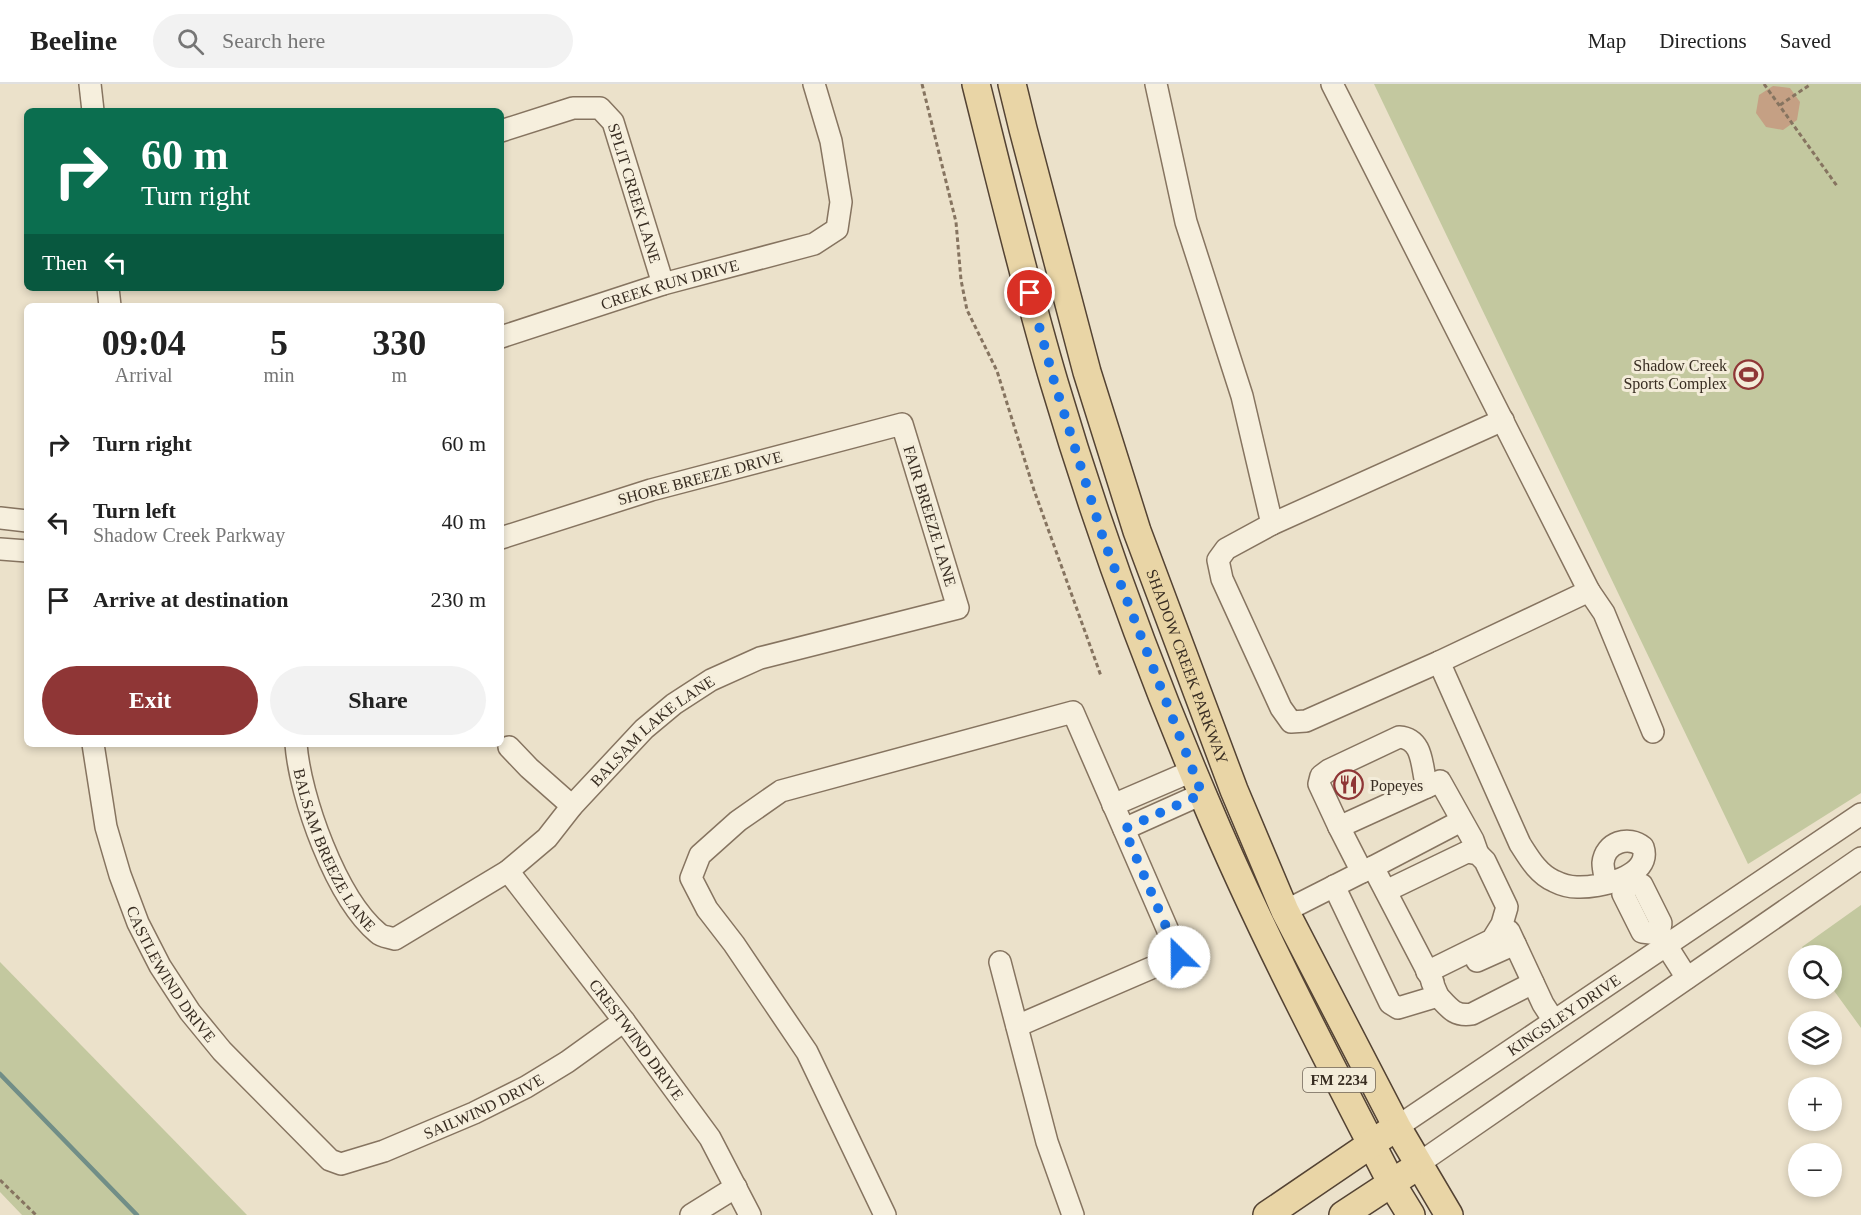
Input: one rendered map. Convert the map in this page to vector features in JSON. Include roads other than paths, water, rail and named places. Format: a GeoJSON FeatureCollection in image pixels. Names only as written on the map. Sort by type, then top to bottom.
{"type":"FeatureCollection","features":[{"type":"Feature","properties":{"kind":"main road","name":"SHADOW CREEK PARKWAY"},"geometry":{"type":"LineString","coordinates":[[976,84],[1054,381],[1104,541],[1197,782],[1266,934],[1371,1144],[1411,1215]]}},
{"type":"Feature","properties":{"kind":"main road","name":"SHADOW CREEK PARKWAY"},"geometry":{"type":"LineString","coordinates":[[1012,84],[1087,372],[1137,531],[1234,790],[1285,910],[1397,1127],[1449,1215]]}},
{"type":"Feature","properties":{"kind":"main road","name":"KINGSLEY DRIVE"},"geometry":{"type":"LineString","coordinates":[[1267,1215],[1397,1127]]}},
{"type":"Feature","properties":{"kind":"main road"},"geometry":{"type":"LineString","coordinates":[[1343,1215],[1392,1184],[1418,1164]]}},
{"type":"Feature","properties":{"kind":"street"},"geometry":{"type":"LineString","coordinates":[[90,84],[93,108]]}},
{"type":"Feature","properties":{"kind":"street","name":"CREEK RUN DRIVE"},"geometry":{"type":"LineString","coordinates":[[504,336],[663,284],[814,244],[837,230],[841,202],[831,141],[814,84]]}},
{"type":"Feature","properties":{"kind":"street"},"geometry":{"type":"LineString","coordinates":[[1156,84],[1186,222],[1242,396],[1272,524]]}},
{"type":"Feature","properties":{"kind":"street"},"geometry":{"type":"LineString","coordinates":[[1332,84],[1589,591],[1604,613],[1653,732]]}},
{"type":"Feature","properties":{"kind":"street","name":"SPLIT CREEK LANE"},"geometry":{"type":"LineString","coordinates":[[504,130],[573,108],[600,108],[613,122],[663,284]]}},
{"type":"Feature","properties":{"kind":"street"},"geometry":{"type":"LineString","coordinates":[[1503,420],[1272,524],[1226,549],[1218,560],[1222,579],[1281,708],[1291,722],[1306,721],[1589,591]]}},
{"type":"Feature","properties":{"kind":"street","name":"SHORE BREEZE DRIVE"},"geometry":{"type":"LineString","coordinates":[[504,537],[651,490],[902,424]]}},
{"type":"Feature","properties":{"kind":"street","name":"FAIR BREEZE LANE"},"geometry":{"type":"LineString","coordinates":[[902,424],[958,608]]}},
{"type":"Feature","properties":{"kind":"street"},"geometry":{"type":"LineString","coordinates":[[0,518],[24,520]]}},
{"type":"Feature","properties":{"kind":"street"},"geometry":{"type":"LineString","coordinates":[[0,549],[24,551]]}},
{"type":"Feature","properties":{"kind":"street","name":"BALSAM LAKE LANE"},"geometry":{"type":"LineString","coordinates":[[395,939],[508,871],[547,838],[572,807],[644,729],[674,704],[711,680],[760,658],[958,608]]}},
{"type":"Feature","properties":{"kind":"street"},"geometry":{"type":"LineString","coordinates":[[1438,662],[1520,844],[1535,867],[1553,880],[1575,887],[1629,880]]}},
{"type":"Feature","properties":{"kind":"street"},"geometry":{"type":"LineString","coordinates":[[885,1215],[807,1052],[734,944],[707,909],[691,878],[700,855],[738,821],[781,791],[1073,712],[1179,957],[1017,1026]]}},
{"type":"Feature","properties":{"kind":"street"},"geometry":{"type":"LineString","coordinates":[[1427,787],[1424,777],[1425,765],[1413,741],[1407,737],[1399,737],[1329,770],[1321,776],[1319,784],[1340,827],[1367,869],[1386,891],[1432,983],[1452,1012],[1463,1016],[1472,1014],[1533,983]]}},
{"type":"Feature","properties":{"kind":"street","name":"CASTLEWIND DRIVE"},"geometry":{"type":"LineString","coordinates":[[93,747],[106,827],[117,865],[138,923],[160,966],[190,1012],[222,1051],[330,1160]]}},
{"type":"Feature","properties":{"kind":"street","name":"BALSAM BREEZE LANE"},"geometry":{"type":"LineString","coordinates":[[296,747],[297,765],[307,803],[340,881],[361,914],[379,935],[395,939]]}},
{"type":"Feature","properties":{"kind":"street"},"geometry":{"type":"LineString","coordinates":[[509,747],[572,807]]}},
{"type":"Feature","properties":{"kind":"street"},"geometry":{"type":"LineString","coordinates":[[1334,886],[1390,1003],[1398,1008],[1492,940],[1504,920],[1507,907],[1485,861],[1478,854],[1473,840],[1440,781],[1340,827]]}},
{"type":"Feature","properties":{"kind":"street"},"geometry":{"type":"LineString","coordinates":[[1113,805],[1197,782]]}},
{"type":"Feature","properties":{"kind":"street"},"geometry":{"type":"LineString","coordinates":[[1124,829],[1197,782]]}},
{"type":"Feature","properties":{"kind":"street","name":"KINGSLEY DRIVE"},"geometry":{"type":"LineString","coordinates":[[1397,1127],[1554,1021],[1662,940],[1861,814]]}},
{"type":"Feature","properties":{"kind":"street"},"geometry":{"type":"LineString","coordinates":[[1285,910],[1461,821]]}},
{"type":"Feature","properties":{"kind":"street"},"geometry":{"type":"LineString","coordinates":[[1606,882],[1603,864],[1610,848],[1627,839],[1636,841],[1643,847],[1645,858],[1629,880],[1623,894],[1642,932],[1662,940],[1687,978]]}},
{"type":"Feature","properties":{"kind":"street"},"geometry":{"type":"LineString","coordinates":[[1386,891],[1467,852],[1478,854]]}},
{"type":"Feature","properties":{"kind":"street"},"geometry":{"type":"LineString","coordinates":[[1418,1164],[1861,858]]}},
{"type":"Feature","properties":{"kind":"street","name":"CRESTWIND DRIVE"},"geometry":{"type":"LineString","coordinates":[[508,871],[624,1020],[710,1138],[750,1215]]}},
{"type":"Feature","properties":{"kind":"street"},"geometry":{"type":"LineString","coordinates":[[1504,920],[1543,1004],[1554,1021]]}},
{"type":"Feature","properties":{"kind":"street"},"geometry":{"type":"LineString","coordinates":[[1432,983],[1515,944]]}},
{"type":"Feature","properties":{"kind":"street"},"geometry":{"type":"LineString","coordinates":[[1000,962],[1047,1142],[1073,1215]]}},
{"type":"Feature","properties":{"kind":"street","name":"SAILWIND DRIVE"},"geometry":{"type":"LineString","coordinates":[[330,1160],[341,1164],[384,1151],[474,1113],[526,1087],[557,1068],[624,1020]]}},
{"type":"Feature","properties":{"kind":"street"},"geometry":{"type":"LineString","coordinates":[[691,1215],[736,1187]]}},
{"type":"Feature","properties":{"kind":"waterway"},"geometry":{"type":"LineString","coordinates":[[0,1074],[137,1215]]}},
{"type":"Feature","properties":{"kind":"place","name":"Shadow Creek Sports Complex"},"geometry":{"type":"Point","coordinates":[1748,374]}},
{"type":"Feature","properties":{"kind":"place","name":"Popeyes"},"geometry":{"type":"Point","coordinates":[1349,785]}}]}
